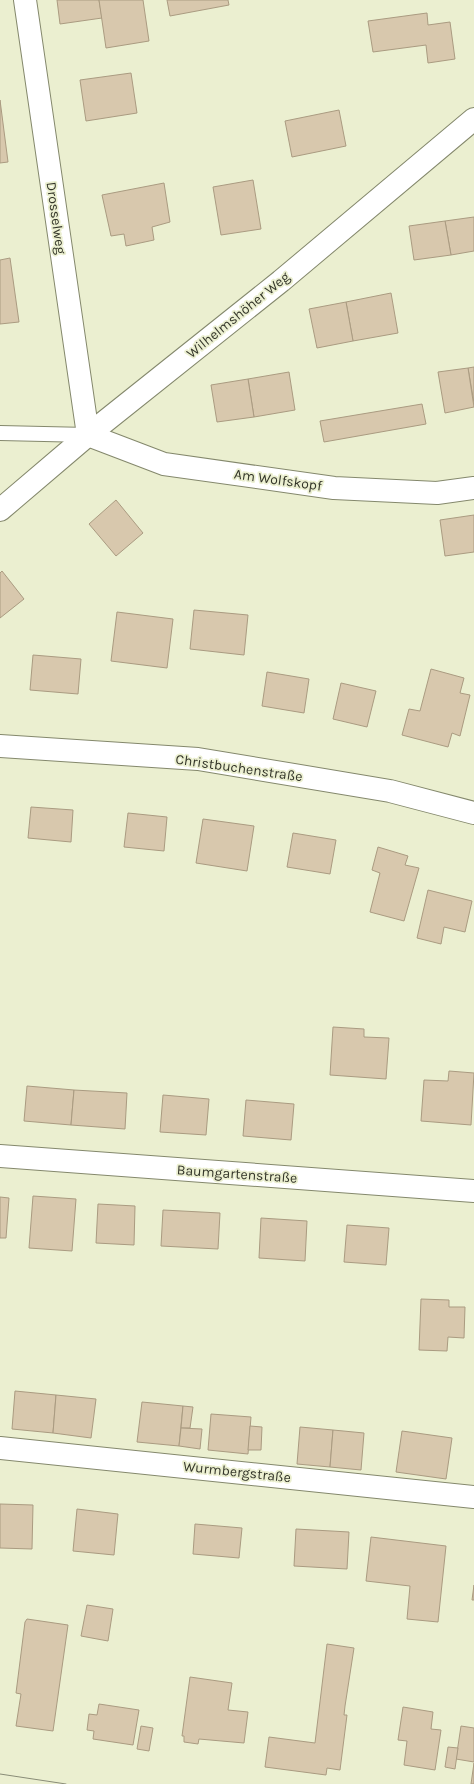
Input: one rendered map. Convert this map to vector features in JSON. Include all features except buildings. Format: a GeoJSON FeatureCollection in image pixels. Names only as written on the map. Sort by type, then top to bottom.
{"type":"FeatureCollection","features":[{"type":"Feature","properties":{"kind":"street","name":"Drosselweg"},"geometry":{"type":"LineString","coordinates":[[25,0],[88,435]]}},
{"type":"Feature","properties":{"kind":"street","name":"Wilhelmshöher Weg"},"geometry":{"type":"LineString","coordinates":[[0,510],[88,435],[281,280],[474,119]]}},
{"type":"Feature","properties":{"kind":"street","name":"Am Wolfskopf"},"geometry":{"type":"LineString","coordinates":[[88,435],[164,464],[334,488],[437,493],[474,488]]}},
{"type":"Feature","properties":{"kind":"street","name":"Christbuchenstraße"},"geometry":{"type":"LineString","coordinates":[[0,746],[198,759],[390,791],[474,813]]}},
{"type":"Feature","properties":{"kind":"street","name":"Baumgartenstraße"},"geometry":{"type":"LineString","coordinates":[[0,1156],[474,1191]]}},
{"type":"Feature","properties":{"kind":"street","name":"Wurmbergstraße"},"geometry":{"type":"LineString","coordinates":[[5,1449],[474,1497]]}},
{"type":"Feature","properties":{"kind":"lane"},"geometry":{"type":"LineString","coordinates":[[0,433],[88,435]]}},
{"type":"Feature","properties":{"kind":"tram line"},"geometry":{"type":"LineString","coordinates":[[0,1774],[66,1784]]}}]}
